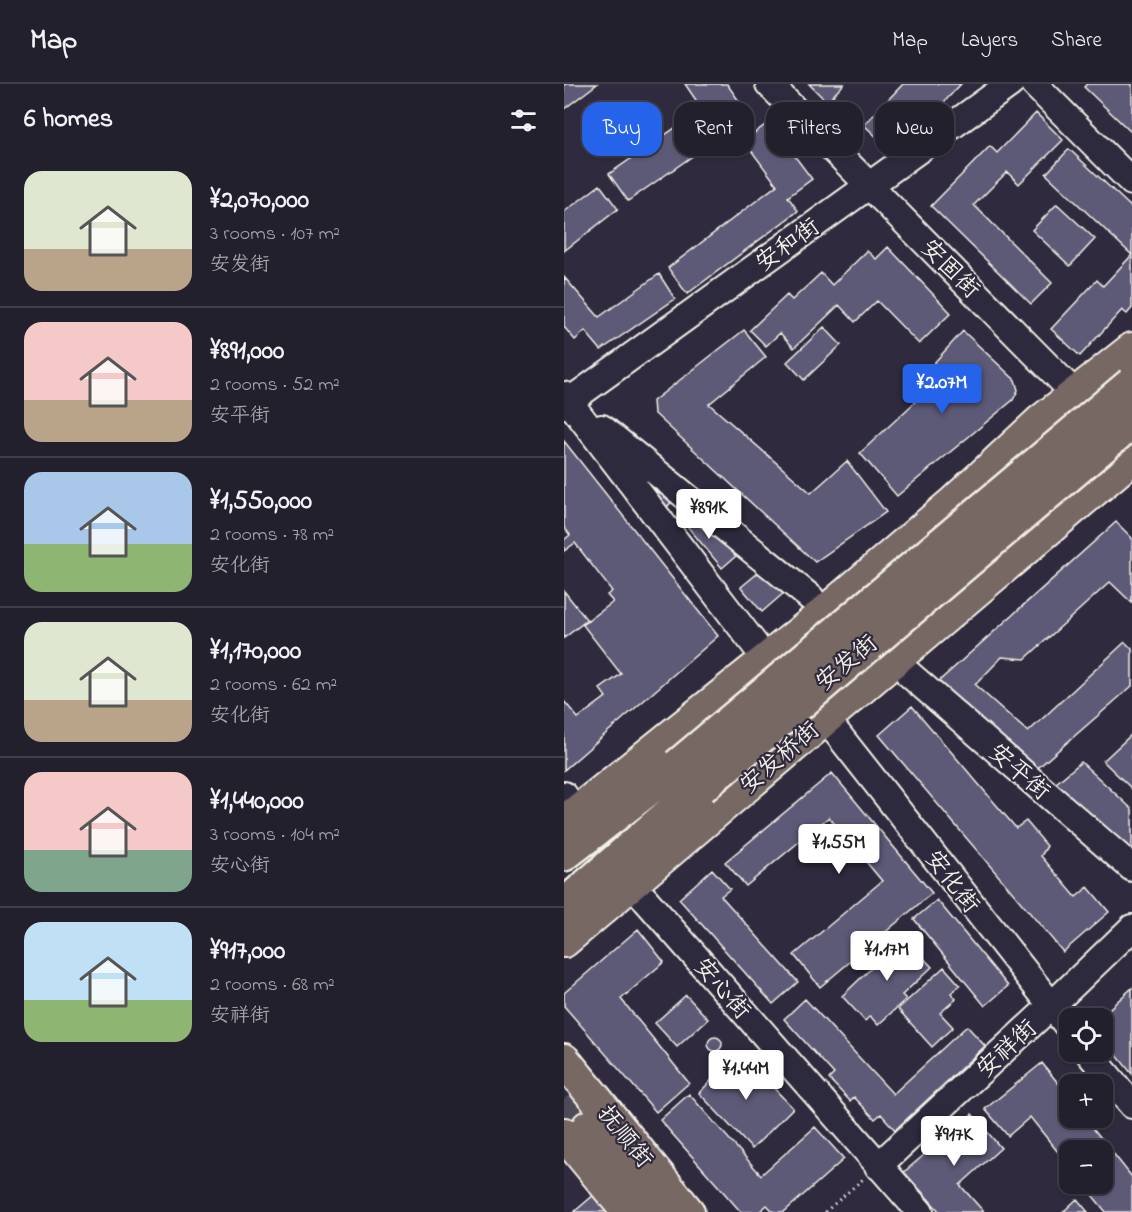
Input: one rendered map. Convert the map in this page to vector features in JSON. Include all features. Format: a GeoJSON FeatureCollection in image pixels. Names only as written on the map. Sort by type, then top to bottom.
{"type":"FeatureCollection","features":[{"type":"Feature","properties":{"kind":"highway","name":"安发街"},"geometry":{"type":"LineString","coordinates":[[564,906],[690,776],[1132,384]]}},
{"type":"Feature","properties":{"kind":"highway","name":"安发街"},"geometry":{"type":"LineString","coordinates":[[564,854],[690,776],[1132,421]]}},
{"type":"Feature","properties":{"kind":"highway"},"geometry":{"type":"LineString","coordinates":[[690,776],[814,609]]}},
{"type":"Feature","properties":{"kind":"highway"},"geometry":{"type":"LineString","coordinates":[[690,776],[866,683]]}},
{"type":"Feature","properties":{"kind":"main road"},"geometry":{"type":"LineString","coordinates":[[565,805],[954,502],[1041,421],[1132,349]]}},
{"type":"Feature","properties":{"kind":"main road","name":"安发街"},"geometry":{"type":"LineString","coordinates":[[645,899],[837,733],[1036,566],[1079,523],[1132,456]]}},
{"type":"Feature","properties":{"kind":"main road","name":"安发桥街"},"geometry":{"type":"LineString","coordinates":[[564,941],[1132,456]]}},
{"type":"Feature","properties":{"kind":"main road"},"geometry":{"type":"LineString","coordinates":[[565,805],[754,645],[814,609]]}},
{"type":"Feature","properties":{"kind":"main road","name":"抚顺街"},"geometry":{"type":"LineString","coordinates":[[564,1060],[688,1212]]}},
{"type":"Feature","properties":{"kind":"main road","name":"抚顺街"},"geometry":{"type":"LineString","coordinates":[[576,1130],[628,1212]]}},
{"type":"Feature","properties":{"kind":"main road","name":"抚顺街"},"geometry":{"type":"LineString","coordinates":[[576,1130],[660,1212]]}},
{"type":"Feature","properties":{"kind":"street","name":"安固街"},"geometry":{"type":"LineString","coordinates":[[769,84],[1075,393],[1132,456]]}},
{"type":"Feature","properties":{"kind":"street","name":"安和街"},"geometry":{"type":"LineString","coordinates":[[566,400],[1010,84]]}},
{"type":"Feature","properties":{"kind":"street"},"geometry":{"type":"LineString","coordinates":[[1034,84],[1132,182]]}},
{"type":"Feature","properties":{"kind":"street"},"geometry":{"type":"LineString","coordinates":[[566,400],[814,609]]}},
{"type":"Feature","properties":{"kind":"street"},"geometry":{"type":"LineString","coordinates":[[566,400],[754,645]]}},
{"type":"Feature","properties":{"kind":"street","name":"安平街"},"geometry":{"type":"LineString","coordinates":[[909,674],[1132,868]]}},
{"type":"Feature","properties":{"kind":"street","name":"安化街"},"geometry":{"type":"LineString","coordinates":[[837,733],[1059,1016]]}},
{"type":"Feature","properties":{"kind":"street","name":"安心街"},"geometry":{"type":"LineString","coordinates":[[645,899],[920,1212]]}},
{"type":"Feature","properties":{"kind":"street","name":"安祥街"},"geometry":{"type":"LineString","coordinates":[[878,1166],[1132,928]]}},
{"type":"Feature","properties":{"kind":"street"},"geometry":{"type":"LineString","coordinates":[[1096,1062],[1132,1105]]}},
{"type":"Feature","properties":{"kind":"path"},"geometry":{"type":"LineString","coordinates":[[825,1212],[878,1166]]}},
{"type":"Feature","properties":{"kind":"building"},"geometry":{"type":"Polygon","coordinates":[[[564,84],[597,84],[564,109],[564,84]]]}},
{"type":"Feature","properties":{"kind":"building"},"geometry":{"type":"Polygon","coordinates":[[[685,84],[727,84],[739,101],[738,102],[697,102],[685,84]]]}},
{"type":"Feature","properties":{"kind":"building"},"geometry":{"type":"Polygon","coordinates":[[[809,84],[844,84],[827,102],[809,84]]]}},
{"type":"Feature","properties":{"kind":"building"},"geometry":{"type":"Polygon","coordinates":[[[903,84],[961,84],[944,102],[886,102],[903,84]]]}},
{"type":"Feature","properties":{"kind":"building"},"geometry":{"type":"Polygon","coordinates":[[[1087,84],[1132,84],[1132,133],[1084,87],[1087,84]]]}},
{"type":"Feature","properties":{"kind":"building"},"geometry":{"type":"Polygon","coordinates":[[[875,113],[875,135],[864,125],[875,113]]]}},
{"type":"Feature","properties":{"kind":"building"},"geometry":{"type":"Polygon","coordinates":[[[1036,113],[1063,140],[1019,184],[1007,172],[974,205],[1052,283],[1031,304],[931,206],[990,146],[997,153],[1036,113]]]}},
{"type":"Feature","properties":{"kind":"building"},"geometry":{"type":"Polygon","coordinates":[[[766,124],[766,156],[795,156],[812,179],[788,197],[798,211],[687,294],[668,268],[777,185],[754,154],[754,133],[766,124]]]}},
{"type":"Feature","properties":{"kind":"building"},"geometry":{"type":"Polygon","coordinates":[[[674,129],[674,156],[693,156],[628,201],[609,174],[635,156],[662,156],[662,137],[674,129]]]}},
{"type":"Feature","properties":{"kind":"building"},"geometry":{"type":"Polygon","coordinates":[[[1069,149],[1132,208],[1132,255],[1046,174],[1069,149]]]}},
{"type":"Feature","properties":{"kind":"building"},"geometry":{"type":"Polygon","coordinates":[[[600,185],[618,209],[564,251],[564,212],[600,185]]]}},
{"type":"Feature","properties":{"kind":"building"},"geometry":{"type":"Polygon","coordinates":[[[1057,204],[1095,239],[1070,266],[1032,230],[1057,204]]]}},
{"type":"Feature","properties":{"kind":"building"},"geometry":{"type":"Polygon","coordinates":[[[888,247],[951,313],[919,344],[877,301],[855,322],[839,305],[794,348],[780,333],[766,346],[750,330],[787,295],[792,300],[821,273],[832,285],[867,251],[876,259],[888,247]]]}},
{"type":"Feature","properties":{"kind":"building"},"geometry":{"type":"Polygon","coordinates":[[[1132,255],[1132,308],[1127,314],[1122,310],[1080,356],[1051,329],[1097,280],[1103,286],[1132,255]]]}},
{"type":"Feature","properties":{"kind":"building"},"geometry":{"type":"Polygon","coordinates":[[[659,274],[675,299],[601,350],[585,331],[575,340],[564,327],[564,277],[599,317],[659,274]]]}},
{"type":"Feature","properties":{"kind":"building"},"geometry":{"type":"Polygon","coordinates":[[[824,327],[841,345],[804,380],[787,362],[824,327]]]}},
{"type":"Feature","properties":{"kind":"building"},"geometry":{"type":"Polygon","coordinates":[[[744,330],[766,357],[709,404],[811,493],[847,461],[886,512],[815,562],[654,413],[653,401],[744,330]]]}},
{"type":"Feature","properties":{"kind":"building"},"geometry":{"type":"Polygon","coordinates":[[[963,331],[1015,380],[1018,390],[1013,400],[897,496],[860,453],[941,378],[932,365],[963,331]]]}},
{"type":"Feature","properties":{"kind":"building"},"geometry":{"type":"Polygon","coordinates":[[[564,441],[718,636],[564,770],[564,701],[578,718],[606,697],[600,689],[621,674],[583,625],[613,602],[607,595],[612,591],[575,543],[564,551],[564,540],[570,535],[564,527],[564,441]]]}},
{"type":"Feature","properties":{"kind":"building"},"geometry":{"type":"Polygon","coordinates":[[[655,476],[677,496],[665,509],[647,483],[655,476]]]}},
{"type":"Feature","properties":{"kind":"building"},"geometry":{"type":"Polygon","coordinates":[[[694,511],[736,556],[722,568],[682,520],[694,511]]]}},
{"type":"Feature","properties":{"kind":"building"},"geometry":{"type":"Polygon","coordinates":[[[1116,522],[1132,538],[1132,603],[1110,582],[1025,659],[1002,657],[975,685],[1028,732],[1125,642],[1132,649],[1132,686],[1032,773],[929,690],[1116,522]]]}},
{"type":"Feature","properties":{"kind":"building"},"geometry":{"type":"Polygon","coordinates":[[[764,568],[785,592],[762,612],[741,587],[764,568]]]}},
{"type":"Feature","properties":{"kind":"building"},"geometry":{"type":"Polygon","coordinates":[[[564,591],[587,620],[564,638],[564,591]]]}},
{"type":"Feature","properties":{"kind":"building"},"geometry":{"type":"Polygon","coordinates":[[[912,706],[1016,828],[1026,821],[1047,846],[1041,856],[1076,897],[1088,887],[1109,912],[1063,952],[879,735],[912,706]]]}},
{"type":"Feature","properties":{"kind":"building"},"geometry":{"type":"Polygon","coordinates":[[[1132,734],[1132,789],[1103,761],[1132,734]]]}},
{"type":"Feature","properties":{"kind":"building"},"geometry":{"type":"Polygon","coordinates":[[[1081,762],[1132,809],[1132,857],[1048,790],[1081,762]]]}},
{"type":"Feature","properties":{"kind":"building"},"geometry":{"type":"Polygon","coordinates":[[[832,773],[932,893],[820,987],[794,955],[882,881],[829,817],[746,886],[725,862],[832,773]]]}},
{"type":"Feature","properties":{"kind":"building"},"geometry":{"type":"Polygon","coordinates":[[[712,869],[730,889],[721,896],[798,982],[773,1004],[679,899],[712,869]]]}},
{"type":"Feature","properties":{"kind":"building"},"geometry":{"type":"Polygon","coordinates":[[[937,900],[1008,986],[985,1006],[914,919],[937,900]]]}},
{"type":"Feature","properties":{"kind":"building"},"geometry":{"type":"Polygon","coordinates":[[[638,929],[664,962],[621,999],[689,1083],[656,1112],[564,1006],[564,993],[638,929]]]}},
{"type":"Feature","properties":{"kind":"building"},"geometry":{"type":"Polygon","coordinates":[[[904,937],[932,967],[902,995],[906,999],[878,1025],[870,1016],[865,1021],[842,996],[904,937]]]}},
{"type":"Feature","properties":{"kind":"building"},"geometry":{"type":"Polygon","coordinates":[[[944,967],[960,985],[951,993],[956,999],[940,1013],[953,1027],[932,1047],[898,1009],[944,967]]]}},
{"type":"Feature","properties":{"kind":"building"},"geometry":{"type":"Polygon","coordinates":[[[1132,988],[1132,1074],[1113,1051],[1113,1008],[1110,1008],[1132,988]]]}},
{"type":"Feature","properties":{"kind":"building"},"geometry":{"type":"Polygon","coordinates":[[[686,995],[708,1019],[677,1047],[655,1023],[686,995]]]}},
{"type":"Feature","properties":{"kind":"building"},"geometry":{"type":"Polygon","coordinates":[[[805,999],[893,1094],[967,1026],[985,1046],[895,1130],[881,1114],[875,1119],[854,1097],[850,1101],[829,1079],[834,1074],[784,1019],[805,999]]]}},
{"type":"Feature","properties":{"kind":"building"},"geometry":{"type":"Polygon","coordinates":[[[712,1037],[718,1037],[722,1044],[718,1051],[712,1051],[708,1047],[708,1041],[712,1037]]]}},
{"type":"Feature","properties":{"kind":"building"},"geometry":{"type":"Polygon","coordinates":[[[739,1052],[793,1108],[752,1149],[699,1093],[739,1052]]]}},
{"type":"Feature","properties":{"kind":"building"},"geometry":{"type":"Polygon","coordinates":[[[1042,1063],[1059,1084],[1059,1128],[1093,1128],[1103,1140],[1059,1140],[1059,1153],[1030,1117],[1008,1136],[985,1109],[1042,1063]]]}},
{"type":"Feature","properties":{"kind":"building"},"geometry":{"type":"Polygon","coordinates":[[[689,1094],[761,1175],[815,1127],[844,1159],[784,1212],[774,1212],[767,1205],[759,1212],[741,1212],[660,1120],[689,1094]]]}},
{"type":"Feature","properties":{"kind":"building"},"geometry":{"type":"Polygon","coordinates":[[[972,1114],[1001,1148],[960,1185],[984,1212],[940,1212],[904,1172],[972,1114]]]}},
{"type":"Feature","properties":{"kind":"building"},"geometry":{"type":"Polygon","coordinates":[[[1113,1153],[1132,1177],[1132,1212],[1106,1212],[1091,1194],[1113,1194],[1113,1153]]]}},
{"type":"Feature","properties":{"kind":"building"},"geometry":{"type":"Polygon","coordinates":[[[595,1194],[612,1212],[574,1212],[595,1194]]]}},
{"type":"Feature","properties":{"kind":"building"},"geometry":{"type":"Polygon","coordinates":[[[1077,1199],[1088,1212],[1063,1212],[1077,1199]]]}},
{"type":"Feature","properties":{"kind":"tunnel"},"geometry":{"type":"LineString","coordinates":[[564,1099],[588,1127]]}}]}
